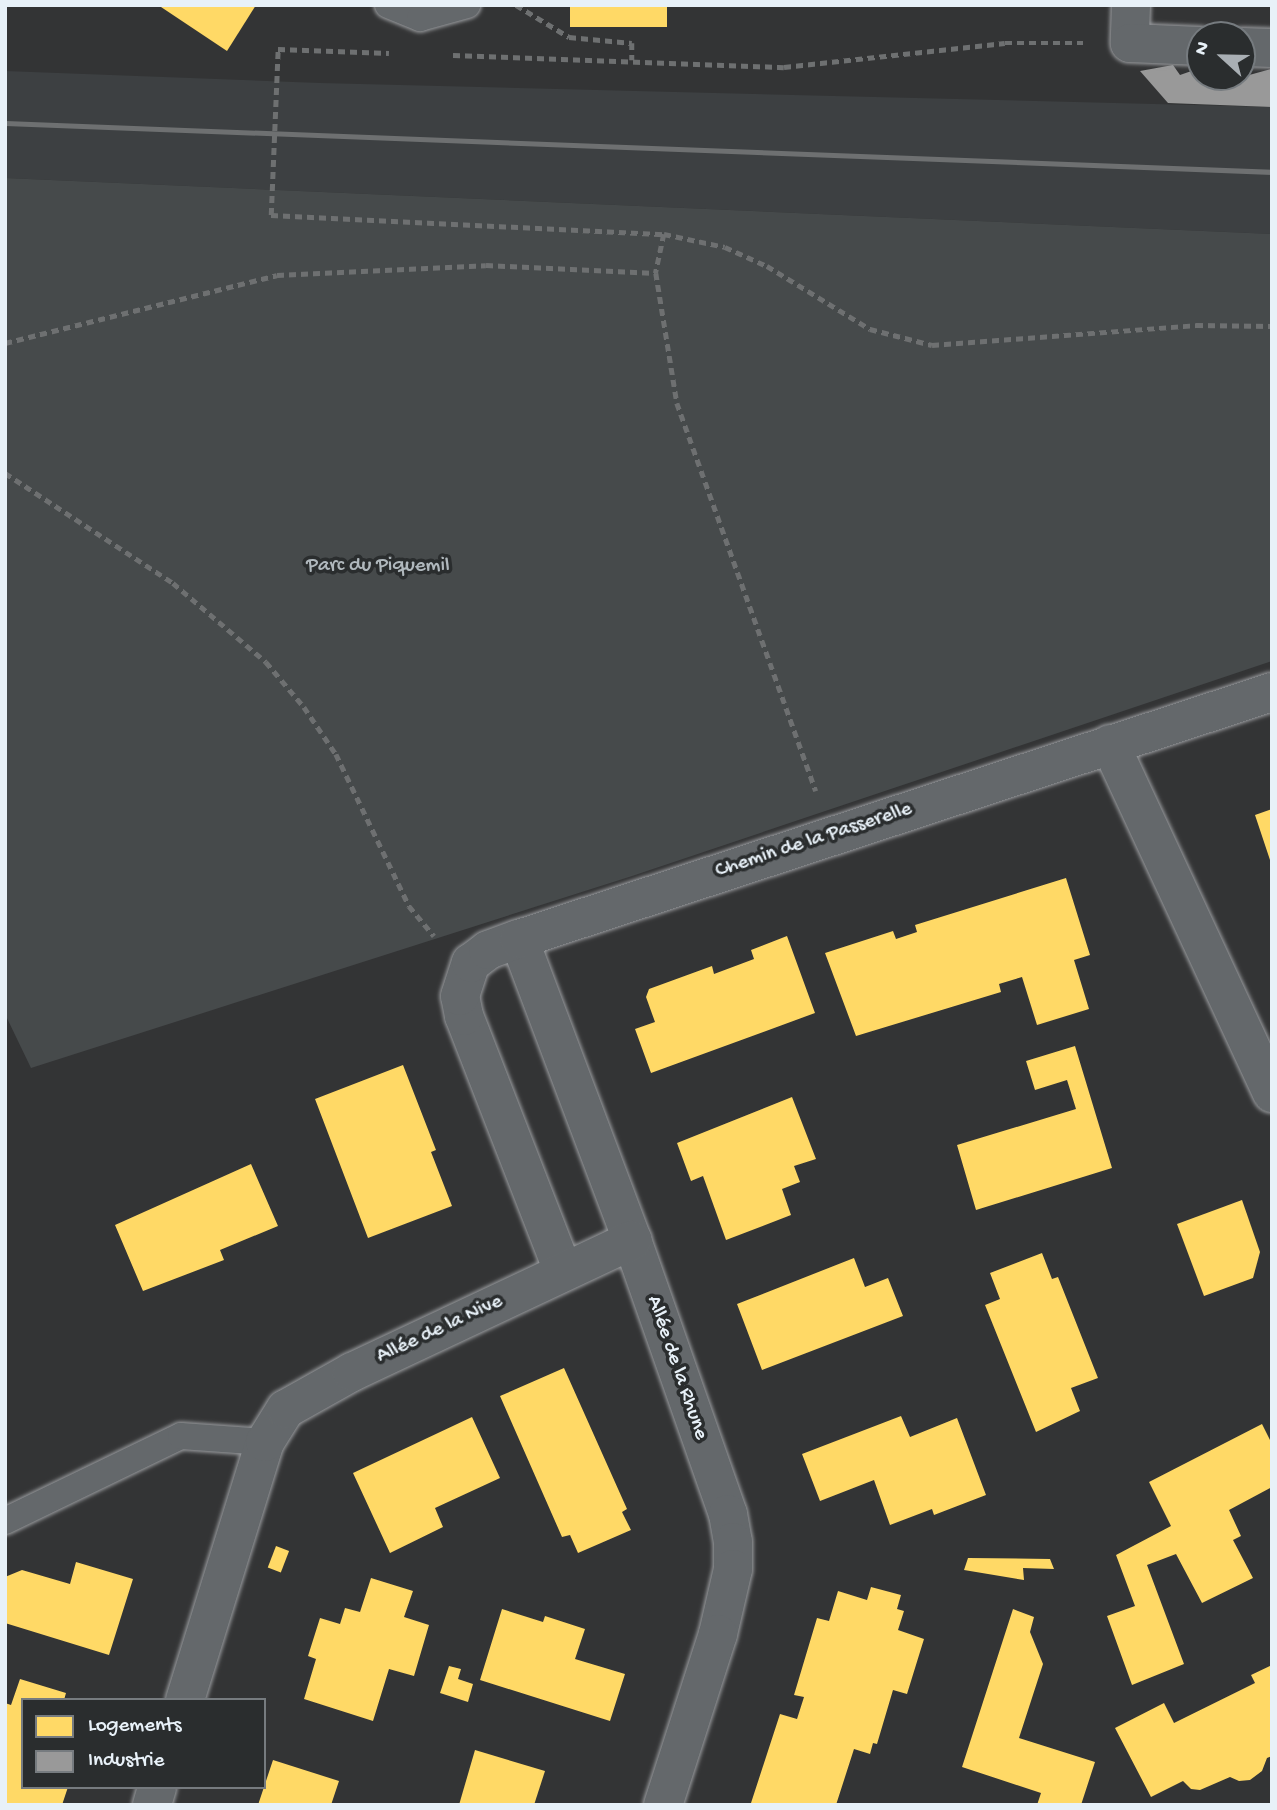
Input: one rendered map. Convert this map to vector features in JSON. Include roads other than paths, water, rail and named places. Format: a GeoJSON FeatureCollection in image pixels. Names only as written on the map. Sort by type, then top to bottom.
{"type":"FeatureCollection","features":[{"type":"Feature","properties":{"kind":"street"},"geometry":{"type":"LineString","coordinates":[[1131,5],[1130,43],[1186,45]]}},
{"type":"Feature","properties":{"kind":"street","name":"Chemin de la Passerelle"},"geometry":{"type":"LineString","coordinates":[[564,1271],[464,1016],[460,996],[471,963],[488,950],[519,939],[826,836],[1272,692]]}},
{"type":"Feature","properties":{"kind":"street"},"geometry":{"type":"LineString","coordinates":[[1110,744],[1272,1093]]}},
{"type":"Feature","properties":{"kind":"street","name":"Allée de la Rhune"},"geometry":{"type":"LineString","coordinates":[[519,939],[632,1240],[728,1514],[733,1542],[733,1569],[718,1634],[663,1805]]}},
{"type":"Feature","properties":{"kind":"street","name":"Allée de la Nive"},"geometry":{"type":"LineString","coordinates":[[186,1698],[265,1442],[286,1409],[330,1384],[632,1240]]}},
{"type":"Feature","properties":{"kind":"lane"},"geometry":{"type":"LineString","coordinates":[[388,5],[419,18],[467,5]]}},
{"type":"Feature","properties":{"kind":"lane"},"geometry":{"type":"LineString","coordinates":[[5,1521],[181,1436],[265,1442]]}},
{"type":"Feature","properties":{"kind":"railway"},"geometry":{"type":"LineString","coordinates":[[5,123],[1272,172]]}},
{"type":"Feature","properties":{"kind":"park label","name":"Parc du Piquemil"},"geometry":{"type":"Point","coordinates":[378,567]}}]}
